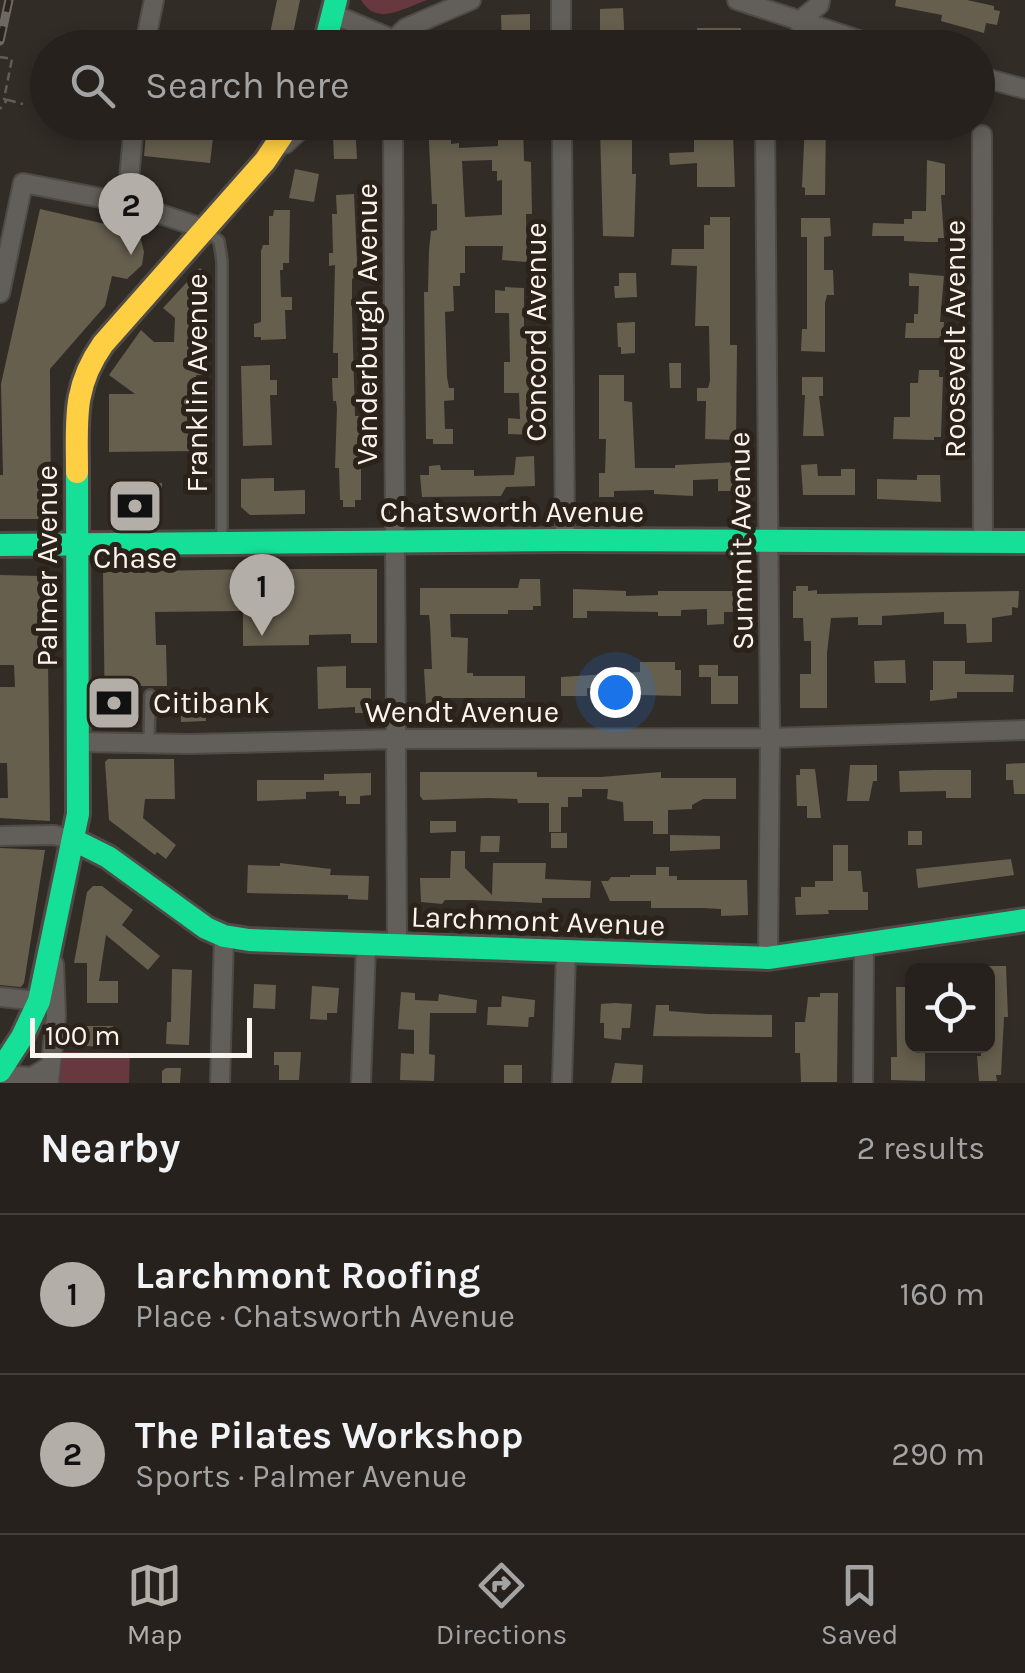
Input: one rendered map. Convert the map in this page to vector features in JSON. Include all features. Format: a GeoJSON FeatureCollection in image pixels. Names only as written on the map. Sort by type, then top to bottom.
{"type":"FeatureCollection","features":[{"type":"Feature","properties":{"kind":"street"},"geometry":{"type":"LineString","coordinates":[[148,30],[154,0]]}},
{"type":"Feature","properties":{"kind":"street"},"geometry":{"type":"LineString","coordinates":[[404,30],[471,0]]}},
{"type":"Feature","properties":{"kind":"street"},"geometry":{"type":"LineString","coordinates":[[561,0],[561,30]]}},
{"type":"Feature","properties":{"kind":"street"},"geometry":{"type":"LineString","coordinates":[[737,0],[824,30]]}},
{"type":"Feature","properties":{"kind":"street"},"geometry":{"type":"LineString","coordinates":[[798,0],[798,22]]}},
{"type":"Feature","properties":{"kind":"street"},"geometry":{"type":"LineString","coordinates":[[798,22],[819,6],[820,0]]}},
{"type":"Feature","properties":{"kind":"street"},"geometry":{"type":"LineString","coordinates":[[335,7],[368,30]]}},
{"type":"Feature","properties":{"kind":"street"},"geometry":{"type":"LineString","coordinates":[[995,81],[1025,89]]}},
{"type":"Feature","properties":{"kind":"street"},"geometry":{"type":"LineString","coordinates":[[127,203],[132,140]]}},
{"type":"Feature","properties":{"kind":"street","name":"Palmer Avenue"},"geometry":{"type":"LineString","coordinates":[[12,1076],[22,1037],[39,1000],[74,840],[78,742],[77,398],[86,366],[279,140]]}},
{"type":"Feature","properties":{"kind":"street"},"geometry":{"type":"LineString","coordinates":[[265,161],[289,140]]}},
{"type":"Feature","properties":{"kind":"street","name":"Vanderburgh Avenue"},"geometry":{"type":"LineString","coordinates":[[393,140],[397,946]]}},
{"type":"Feature","properties":{"kind":"street","name":"Concord Avenue"},"geometry":{"type":"LineString","coordinates":[[562,140],[565,540]]}},
{"type":"Feature","properties":{"kind":"street","name":"Summit Avenue"},"geometry":{"type":"LineString","coordinates":[[765,140],[770,541],[768,958]]}},
{"type":"Feature","properties":{"kind":"street","name":"Roosevelt Avenue"},"geometry":{"type":"LineString","coordinates":[[982,140],[984,542]]}},
{"type":"Feature","properties":{"kind":"street"},"geometry":{"type":"LineString","coordinates":[[0,293],[4,248],[23,183],[127,203],[205,229]]}},
{"type":"Feature","properties":{"kind":"street","name":"Chatsworth Avenue"},"geometry":{"type":"LineString","coordinates":[[0,545],[565,540],[1025,542]]}},
{"type":"Feature","properties":{"kind":"street","name":"Wendt Avenue"},"geometry":{"type":"LineString","coordinates":[[78,742],[770,738],[1025,730]]}},
{"type":"Feature","properties":{"kind":"street"},"geometry":{"type":"LineString","coordinates":[[0,836],[54,835],[74,840]]}},
{"type":"Feature","properties":{"kind":"street","name":"Larchmont Avenue"},"geometry":{"type":"LineString","coordinates":[[74,840],[108,858],[191,918],[224,936],[366,945],[768,958],[1025,920]]}},
{"type":"Feature","properties":{"kind":"street"},"geometry":{"type":"LineString","coordinates":[[220,1083],[224,936]]}},
{"type":"Feature","properties":{"kind":"street"},"geometry":{"type":"LineString","coordinates":[[50,1069],[56,1016],[53,944]]}},
{"type":"Feature","properties":{"kind":"street"},"geometry":{"type":"LineString","coordinates":[[361,1083],[366,945]]}},
{"type":"Feature","properties":{"kind":"street"},"geometry":{"type":"LineString","coordinates":[[862,1083],[864,946]]}},
{"type":"Feature","properties":{"kind":"street"},"geometry":{"type":"LineString","coordinates":[[562,1083],[566,953]]}},
{"type":"Feature","properties":{"kind":"street"},"geometry":{"type":"LineString","coordinates":[[0,997],[39,1000]]}},
{"type":"Feature","properties":{"kind":"street"},"geometry":{"type":"LineString","coordinates":[[22,1037],[50,1069]]}},
{"type":"Feature","properties":{"kind":"street"},"geometry":{"type":"LineString","coordinates":[[12,1076],[32,1077],[50,1069]]}},
{"type":"Feature","properties":{"kind":"lane","name":"Franklin Avenue"},"geometry":{"type":"LineString","coordinates":[[205,229],[219,241],[222,261],[222,544]]}},
{"type":"Feature","properties":{"kind":"lane"},"geometry":{"type":"LineString","coordinates":[[149,743],[150,696]]}},
{"type":"Feature","properties":{"kind":"path"},"geometry":{"type":"LineString","coordinates":[[0,57],[12,60],[0,109]]}},
{"type":"Feature","properties":{"kind":"path"},"geometry":{"type":"LineString","coordinates":[[4,99],[24,104]]}},
{"type":"Feature","properties":{"kind":"shaded area"},"geometry":{"type":"Polygon","coordinates":[[[361,0],[427,0],[383,14],[367,8],[361,0]]]}},
{"type":"Feature","properties":{"kind":"shaded area"},"geometry":{"type":"Polygon","coordinates":[[[61,1052],[130,1053],[129,1083],[60,1083],[61,1052]]]}},
{"type":"Feature","properties":{"kind":"building"},"geometry":{"type":"Polygon","coordinates":[[[277,0],[300,0],[294,30],[271,30],[277,0]]]}},
{"type":"Feature","properties":{"kind":"building"},"geometry":{"type":"Polygon","coordinates":[[[896,0],[967,0],[1000,11],[997,25],[986,23],[985,30],[973,30],[941,21],[942,15],[895,6],[896,0]]]}},
{"type":"Feature","properties":{"kind":"building"},"geometry":{"type":"Polygon","coordinates":[[[623,8],[624,30],[600,30],[600,9],[623,8]]]}},
{"type":"Feature","properties":{"kind":"building"},"geometry":{"type":"Polygon","coordinates":[[[530,14],[530,30],[501,30],[501,15],[530,14]]]}},
{"type":"Feature","properties":{"kind":"building"},"geometry":{"type":"Polygon","coordinates":[[[697,28],[741,28],[741,30],[697,28]]]}},
{"type":"Feature","properties":{"kind":"building"},"geometry":{"type":"Polygon","coordinates":[[[145,140],[213,140],[210,163],[144,156],[145,140]]]}},
{"type":"Feature","properties":{"kind":"building"},"geometry":{"type":"Polygon","coordinates":[[[333,140],[356,140],[357,159],[334,159],[333,140]]]}},
{"type":"Feature","properties":{"kind":"building"},"geometry":{"type":"Polygon","coordinates":[[[429,140],[451,140],[451,144],[459,143],[459,148],[498,146],[498,140],[523,140],[524,161],[531,162],[532,214],[526,214],[527,262],[502,260],[503,246],[465,246],[465,273],[460,273],[460,286],[453,286],[454,311],[445,312],[447,377],[449,388],[454,388],[454,400],[444,401],[445,429],[453,429],[453,444],[433,444],[433,439],[426,439],[424,292],[428,292],[429,250],[431,231],[437,230],[437,204],[432,204],[429,140]],[[492,160],[462,161],[465,217],[502,215],[502,180],[497,181],[497,171],[492,171],[492,160]]]}},
{"type":"Feature","properties":{"kind":"building"},"geometry":{"type":"Polygon","coordinates":[[[600,140],[632,140],[632,174],[636,174],[634,237],[603,236],[600,140]]]}},
{"type":"Feature","properties":{"kind":"building"},"geometry":{"type":"Polygon","coordinates":[[[694,140],[733,140],[735,187],[697,187],[697,163],[670,165],[669,153],[694,152],[694,140]]]}},
{"type":"Feature","properties":{"kind":"building"},"geometry":{"type":"Polygon","coordinates":[[[804,140],[826,140],[825,195],[805,195],[804,140]]]}},
{"type":"Feature","properties":{"kind":"building"},"geometry":{"type":"Polygon","coordinates":[[[927,160],[945,164],[945,195],[941,195],[944,238],[926,242],[904,241],[904,236],[872,236],[873,223],[904,224],[904,219],[912,219],[912,211],[926,211],[927,160]]]}},
{"type":"Feature","properties":{"kind":"building"},"geometry":{"type":"Polygon","coordinates":[[[295,169],[319,174],[314,202],[289,198],[295,169]]]}},
{"type":"Feature","properties":{"kind":"building"},"geometry":{"type":"Polygon","coordinates":[[[354,194],[355,416],[359,416],[360,449],[365,449],[365,461],[361,461],[361,500],[355,500],[355,507],[343,507],[339,468],[335,468],[337,408],[332,378],[338,378],[338,353],[333,353],[335,265],[329,266],[329,253],[333,253],[332,214],[337,214],[336,195],[354,194]]]}},
{"type":"Feature","properties":{"kind":"building"},"geometry":{"type":"Polygon","coordinates":[[[40,209],[131,230],[141,240],[144,252],[142,265],[127,279],[112,276],[105,306],[50,369],[51,514],[46,519],[0,519],[1,384],[40,209]]]}},
{"type":"Feature","properties":{"kind":"building"},"geometry":{"type":"Polygon","coordinates":[[[274,210],[290,210],[289,263],[283,263],[280,270],[281,297],[292,297],[292,310],[285,310],[286,339],[261,340],[254,337],[254,324],[261,322],[261,251],[263,245],[269,245],[269,216],[273,216],[274,210]]]}},
{"type":"Feature","properties":{"kind":"building"},"geometry":{"type":"Polygon","coordinates":[[[710,217],[730,217],[730,345],[737,345],[736,440],[705,439],[706,401],[697,401],[697,388],[708,388],[710,381],[709,326],[695,326],[697,266],[671,265],[672,249],[704,249],[704,225],[710,225],[710,217]]]}},
{"type":"Feature","properties":{"kind":"building"},"geometry":{"type":"Polygon","coordinates":[[[801,218],[830,218],[831,236],[824,237],[824,270],[833,270],[834,295],[827,295],[825,303],[825,352],[801,351],[802,329],[807,329],[807,237],[801,237],[801,218]]]}},
{"type":"Feature","properties":{"kind":"building"},"geometry":{"type":"Polygon","coordinates":[[[200,268],[207,276],[206,375],[196,375],[196,451],[109,452],[109,394],[135,394],[109,375],[141,330],[154,342],[174,342],[175,318],[163,308],[200,268]]]}},
{"type":"Feature","properties":{"kind":"building"},"geometry":{"type":"Polygon","coordinates":[[[619,273],[636,273],[637,297],[615,298],[619,273]]]}},
{"type":"Feature","properties":{"kind":"building"},"geometry":{"type":"Polygon","coordinates":[[[909,273],[944,276],[940,322],[944,322],[943,338],[905,338],[906,323],[914,323],[914,314],[918,314],[919,286],[909,286],[909,273]]]}},
{"type":"Feature","properties":{"kind":"building"},"geometry":{"type":"Polygon","coordinates":[[[505,287],[524,288],[524,330],[533,330],[534,435],[508,434],[508,418],[520,419],[519,393],[504,393],[504,362],[510,362],[509,313],[495,313],[495,290],[505,291],[505,287]]]}},
{"type":"Feature","properties":{"kind":"building"},"geometry":{"type":"Polygon","coordinates":[[[635,322],[635,353],[621,354],[617,323],[635,322]]]}},
{"type":"Feature","properties":{"kind":"building"},"geometry":{"type":"Polygon","coordinates":[[[669,363],[681,363],[681,388],[670,388],[669,363]]]}},
{"type":"Feature","properties":{"kind":"building"},"geometry":{"type":"Polygon","coordinates":[[[270,365],[270,380],[277,380],[277,395],[270,395],[272,445],[243,446],[241,366],[270,365]]]}},
{"type":"Feature","properties":{"kind":"building"},"geometry":{"type":"Polygon","coordinates":[[[919,370],[939,370],[939,377],[943,377],[941,437],[893,439],[894,417],[910,417],[910,383],[918,383],[919,370]]]}},
{"type":"Feature","properties":{"kind":"building"},"geometry":{"type":"Polygon","coordinates":[[[599,375],[624,375],[624,401],[632,402],[635,468],[738,462],[738,491],[718,491],[718,479],[693,480],[693,496],[654,494],[654,490],[614,491],[614,497],[599,497],[599,473],[605,473],[606,439],[599,439],[599,375]]]}},
{"type":"Feature","properties":{"kind":"building"},"geometry":{"type":"Polygon","coordinates":[[[802,377],[823,377],[823,396],[819,396],[824,436],[803,436],[802,377]]]}},
{"type":"Feature","properties":{"kind":"building"},"geometry":{"type":"Polygon","coordinates":[[[534,456],[535,486],[506,487],[501,496],[422,497],[420,475],[429,475],[429,466],[474,470],[474,476],[514,475],[516,457],[534,456]]]}},
{"type":"Feature","properties":{"kind":"building"},"geometry":{"type":"Polygon","coordinates":[[[817,464],[818,476],[841,476],[841,469],[855,469],[855,495],[803,495],[801,465],[817,464]]]}},
{"type":"Feature","properties":{"kind":"building"},"geometry":{"type":"Polygon","coordinates":[[[917,475],[940,475],[941,502],[877,499],[877,479],[917,480],[917,475]]]}},
{"type":"Feature","properties":{"kind":"building"},"geometry":{"type":"Polygon","coordinates":[[[274,478],[274,491],[305,490],[305,514],[250,515],[241,507],[241,479],[274,478]]]}},
{"type":"Feature","properties":{"kind":"building","name":"Chase"},"geometry":{"type":"Polygon","coordinates":[[[112,482],[162,483],[162,516],[108,515],[112,482]]]}},
{"type":"Feature","properties":{"kind":"building"},"geometry":{"type":"Polygon","coordinates":[[[377,569],[377,643],[351,643],[351,634],[309,635],[309,645],[243,646],[243,611],[155,612],[156,645],[166,645],[167,686],[139,686],[139,723],[105,724],[103,572],[377,569]]]}},
{"type":"Feature","properties":{"kind":"building"},"geometry":{"type":"Polygon","coordinates":[[[0,575],[39,576],[47,583],[50,821],[0,818],[0,798],[8,798],[7,763],[0,763],[0,687],[15,687],[14,665],[0,665],[0,575]]]}},
{"type":"Feature","properties":{"kind":"building"},"geometry":{"type":"Polygon","coordinates":[[[520,579],[540,579],[541,606],[533,606],[533,610],[508,610],[508,614],[450,614],[451,637],[468,638],[467,673],[525,676],[525,698],[442,698],[442,704],[426,704],[424,669],[432,669],[430,624],[429,615],[420,615],[420,588],[518,588],[520,579]]]}},
{"type":"Feature","properties":{"kind":"building"},"geometry":{"type":"Polygon","coordinates":[[[796,586],[808,586],[808,591],[817,590],[817,594],[1019,591],[1018,608],[1012,607],[1012,615],[992,618],[992,642],[967,643],[966,624],[944,624],[944,612],[882,616],[882,625],[858,625],[858,617],[831,618],[827,708],[800,708],[800,674],[811,674],[811,641],[804,641],[803,618],[793,618],[796,586]]]}},
{"type":"Feature","properties":{"kind":"building"},"geometry":{"type":"Polygon","coordinates":[[[573,589],[626,591],[626,596],[658,595],[658,591],[733,591],[733,612],[724,612],[724,624],[707,625],[707,609],[681,610],[681,616],[587,611],[587,618],[573,618],[573,589]]]}},
{"type":"Feature","properties":{"kind":"building"},"geometry":{"type":"Polygon","coordinates":[[[905,660],[906,683],[875,683],[874,661],[905,660]]]}},
{"type":"Feature","properties":{"kind":"building"},"geometry":{"type":"Polygon","coordinates":[[[933,661],[965,661],[965,674],[1014,675],[1013,692],[957,692],[957,698],[930,701],[933,661]]]}},
{"type":"Feature","properties":{"kind":"building"},"geometry":{"type":"Polygon","coordinates":[[[640,662],[675,662],[675,670],[681,670],[681,696],[639,695],[640,688],[587,688],[587,696],[561,696],[561,677],[640,672],[640,662]]]}},
{"type":"Feature","properties":{"kind":"building"},"geometry":{"type":"Polygon","coordinates":[[[699,665],[718,665],[718,676],[738,676],[738,704],[711,704],[711,677],[699,677],[699,665]]]}},
{"type":"Feature","properties":{"kind":"building"},"geometry":{"type":"Polygon","coordinates":[[[346,666],[346,688],[371,688],[371,713],[355,713],[355,707],[318,709],[317,667],[346,666]]]}},
{"type":"Feature","properties":{"kind":"building"},"geometry":{"type":"Polygon","coordinates":[[[205,693],[206,721],[181,722],[180,694],[205,693]]]}},
{"type":"Feature","properties":{"kind":"building"},"geometry":{"type":"Polygon","coordinates":[[[174,759],[175,799],[145,799],[143,818],[176,845],[166,859],[109,820],[105,762],[174,759]]]}},
{"type":"Feature","properties":{"kind":"building"},"geometry":{"type":"Polygon","coordinates":[[[1025,763],[1025,794],[1014,794],[1013,780],[1006,780],[1006,764],[1025,763]]]}},
{"type":"Feature","properties":{"kind":"building"},"geometry":{"type":"Polygon","coordinates":[[[850,765],[877,765],[877,781],[873,781],[869,801],[847,801],[850,765]]]}},
{"type":"Feature","properties":{"kind":"building"},"geometry":{"type":"Polygon","coordinates":[[[800,769],[815,769],[821,818],[807,818],[807,806],[797,806],[796,775],[800,775],[800,769]]]}},
{"type":"Feature","properties":{"kind":"building"},"geometry":{"type":"Polygon","coordinates":[[[971,770],[971,798],[946,798],[946,791],[900,792],[899,771],[971,770]]]}},
{"type":"Feature","properties":{"kind":"building"},"geometry":{"type":"Polygon","coordinates":[[[420,772],[537,772],[537,777],[601,777],[661,772],[661,778],[736,778],[736,799],[703,799],[692,809],[668,810],[668,834],[653,834],[653,821],[624,821],[623,802],[607,799],[608,789],[582,789],[582,797],[568,797],[568,807],[561,807],[561,832],[549,832],[549,803],[488,798],[423,800],[420,772]]]}},
{"type":"Feature","properties":{"kind":"building"},"geometry":{"type":"Polygon","coordinates":[[[371,773],[371,795],[360,796],[360,804],[346,804],[346,796],[339,796],[339,791],[306,792],[306,799],[257,801],[257,780],[324,780],[324,774],[371,773]]]}},
{"type":"Feature","properties":{"kind":"building"},"geometry":{"type":"Polygon","coordinates":[[[430,821],[456,821],[456,832],[430,833],[430,821]]]}},
{"type":"Feature","properties":{"kind":"building"},"geometry":{"type":"Polygon","coordinates":[[[908,831],[922,831],[922,845],[908,845],[908,831]]]}},
{"type":"Feature","properties":{"kind":"building"},"geometry":{"type":"Polygon","coordinates":[[[551,833],[567,833],[567,848],[551,848],[551,833]]]}},
{"type":"Feature","properties":{"kind":"building"},"geometry":{"type":"Polygon","coordinates":[[[670,835],[720,836],[720,849],[670,851],[670,835]]]}},
{"type":"Feature","properties":{"kind":"building"},"geometry":{"type":"Polygon","coordinates":[[[481,836],[500,836],[499,852],[480,852],[481,836]]]}},
{"type":"Feature","properties":{"kind":"building"},"geometry":{"type":"Polygon","coordinates":[[[833,845],[848,845],[848,871],[861,871],[863,892],[868,892],[868,910],[796,915],[795,897],[801,897],[801,887],[815,887],[815,881],[833,881],[833,845]]]}},
{"type":"Feature","properties":{"kind":"building"},"geometry":{"type":"Polygon","coordinates":[[[0,848],[45,850],[21,987],[0,985],[0,848]]]}},
{"type":"Feature","properties":{"kind":"building"},"geometry":{"type":"Polygon","coordinates":[[[451,851],[465,851],[465,868],[492,895],[493,863],[546,863],[545,879],[591,881],[590,898],[542,898],[542,903],[421,902],[420,878],[450,878],[451,851]]]}},
{"type":"Feature","properties":{"kind":"building"},"geometry":{"type":"Polygon","coordinates":[[[1011,859],[1014,875],[918,888],[916,869],[1011,859]]]}},
{"type":"Feature","properties":{"kind":"building"},"geometry":{"type":"Polygon","coordinates":[[[280,863],[331,869],[330,875],[369,876],[368,900],[348,899],[348,895],[247,893],[248,865],[280,863]]]}},
{"type":"Feature","properties":{"kind":"building"},"geometry":{"type":"Polygon","coordinates":[[[656,867],[669,867],[669,876],[677,876],[677,880],[747,880],[748,915],[721,916],[721,909],[651,908],[651,901],[610,901],[601,881],[656,875],[656,867]]]}},
{"type":"Feature","properties":{"kind":"building"},"geometry":{"type":"Polygon","coordinates":[[[93,886],[102,886],[133,910],[122,925],[160,956],[148,970],[106,935],[99,981],[118,981],[118,1003],[87,1003],[87,963],[74,963],[87,892],[93,886]]]}},
{"type":"Feature","properties":{"kind":"building"},"geometry":{"type":"Polygon","coordinates":[[[995,966],[1006,966],[1008,1017],[1004,1017],[1001,1075],[996,1075],[997,1081],[979,1081],[977,1056],[995,1053],[995,966]]]}},
{"type":"Feature","properties":{"kind":"building"},"geometry":{"type":"Polygon","coordinates":[[[172,969],[192,970],[189,1045],[166,1044],[167,1022],[171,1022],[172,969]]]}},
{"type":"Feature","properties":{"kind":"building"},"geometry":{"type":"Polygon","coordinates":[[[254,984],[276,985],[275,1009],[253,1008],[254,984]]]}},
{"type":"Feature","properties":{"kind":"building"},"geometry":{"type":"Polygon","coordinates":[[[312,986],[339,988],[337,1013],[327,1013],[327,1020],[310,1019],[312,986]]]}},
{"type":"Feature","properties":{"kind":"building"},"geometry":{"type":"Polygon","coordinates":[[[896,987],[905,987],[905,1053],[925,1053],[925,1081],[891,1080],[891,1057],[897,1057],[896,987]]]}},
{"type":"Feature","properties":{"kind":"building"},"geometry":{"type":"Polygon","coordinates":[[[401,992],[415,993],[415,1000],[438,1001],[439,994],[477,1000],[476,1013],[430,1013],[429,1054],[435,1055],[434,1081],[400,1080],[401,1053],[414,1054],[414,1030],[398,1029],[401,992]]]}},
{"type":"Feature","properties":{"kind":"building"},"geometry":{"type":"Polygon","coordinates":[[[820,993],[838,993],[837,1082],[801,1082],[800,1053],[795,1053],[795,1022],[805,1022],[808,997],[820,997],[820,993]]]}},
{"type":"Feature","properties":{"kind":"building"},"geometry":{"type":"Polygon","coordinates":[[[502,996],[535,1000],[534,1017],[529,1017],[528,1027],[487,1025],[488,1007],[501,1007],[502,996]]]}},
{"type":"Feature","properties":{"kind":"building"},"geometry":{"type":"Polygon","coordinates":[[[601,1004],[632,1004],[630,1028],[622,1028],[621,1040],[604,1038],[604,1023],[600,1023],[601,1004]]]}},
{"type":"Feature","properties":{"kind":"building"},"geometry":{"type":"Polygon","coordinates":[[[656,1005],[669,1005],[669,1011],[772,1015],[772,1037],[653,1036],[656,1005]]]}},
{"type":"Feature","properties":{"kind":"building"},"geometry":{"type":"Polygon","coordinates":[[[86,1026],[113,1026],[112,1047],[85,1046],[86,1026]]]}},
{"type":"Feature","properties":{"kind":"building"},"geometry":{"type":"Polygon","coordinates":[[[274,1052],[301,1052],[299,1080],[279,1080],[274,1052]]]}},
{"type":"Feature","properties":{"kind":"building"},"geometry":{"type":"Polygon","coordinates":[[[615,1063],[643,1065],[642,1083],[611,1083],[615,1063]]]}},
{"type":"Feature","properties":{"kind":"building"},"geometry":{"type":"Polygon","coordinates":[[[504,1065],[522,1065],[522,1083],[504,1083],[504,1065]]]}},
{"type":"Feature","properties":{"kind":"building"},"geometry":{"type":"Polygon","coordinates":[[[181,1068],[180,1083],[162,1083],[162,1071],[181,1068]]]}},
{"type":"Feature","properties":{"kind":"railway"},"geometry":{"type":"LineString","coordinates":[[0,41],[9,0]]}},
{"type":"Feature","properties":{"kind":"traffic: fast"},"geometry":{"type":"LineString","coordinates":[[328,30],[336,0]]}},
{"type":"Feature","properties":{"kind":"traffic: fast"},"geometry":{"type":"LineString","coordinates":[[0,1071],[39,1001],[78,814],[77,472]]}},
{"type":"Feature","properties":{"kind":"traffic: fast"},"geometry":{"type":"LineString","coordinates":[[0,545],[565,540],[1025,542]]}},
{"type":"Feature","properties":{"kind":"traffic: fast"},"geometry":{"type":"LineString","coordinates":[[74,840],[108,857],[206,928],[249,940],[768,958],[1025,920]]}},
{"type":"Feature","properties":{"kind":"traffic: slow"},"geometry":{"type":"LineString","coordinates":[[77,472],[78,405],[93,360],[279,140]]}},
{"type":"Feature","properties":{"kind":"place","name":"The Pilates Workshop"},"geometry":{"type":"Point","coordinates":[131,255]}},
{"type":"Feature","properties":{"kind":"place","name":"Chase"},"geometry":{"type":"Point","coordinates":[135,506]}},
{"type":"Feature","properties":{"kind":"place","name":"Larchmont Roofing"},"geometry":{"type":"Point","coordinates":[262,636]}},
{"type":"Feature","properties":{"kind":"place","name":"Citibank"},"geometry":{"type":"Point","coordinates":[114,703]}}]}
